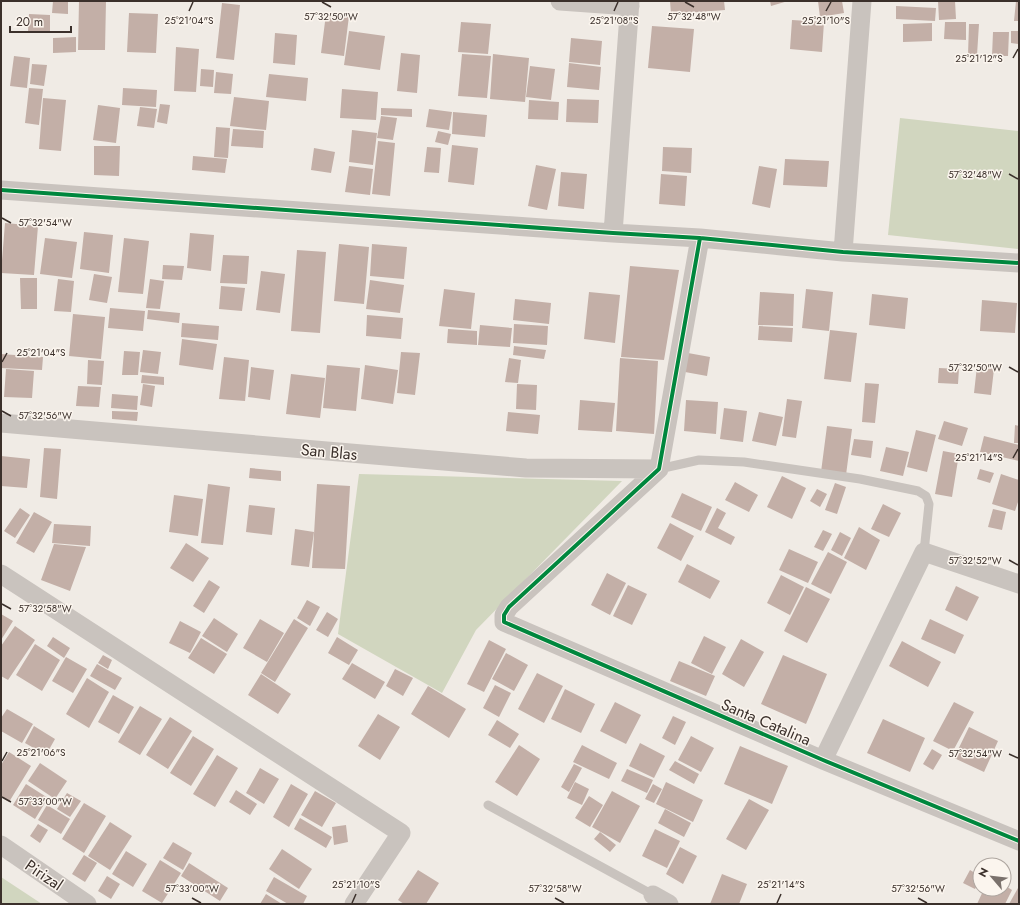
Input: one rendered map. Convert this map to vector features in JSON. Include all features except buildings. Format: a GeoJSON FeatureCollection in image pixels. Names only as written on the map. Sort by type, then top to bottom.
{"type":"FeatureCollection","features":[{"type":"Feature","properties":{"kind":"street"},"geometry":{"type":"LineString","coordinates":[[560,1],[630,3],[613,233]]}},
{"type":"Feature","properties":{"kind":"street"},"geometry":{"type":"LineString","coordinates":[[843,252],[862,1]]}},
{"type":"Feature","properties":{"kind":"street"},"geometry":{"type":"LineString","coordinates":[[1,190],[700,238],[843,252],[1019,263]]}},
{"type":"Feature","properties":{"kind":"street"},"geometry":{"type":"LineString","coordinates":[[659,469],[700,238]]}},
{"type":"Feature","properties":{"kind":"street","name":"San Blas"},"geometry":{"type":"LineString","coordinates":[[1,423],[526,468],[659,469]]}},
{"type":"Feature","properties":{"kind":"street","name":"Santa Catalina"},"geometry":{"type":"LineString","coordinates":[[659,469],[509,607],[504,615],[504,622],[823,760],[1019,841]]}},
{"type":"Feature","properties":{"kind":"street"},"geometry":{"type":"LineString","coordinates":[[823,760],[924,552],[1019,584]]}},
{"type":"Feature","properties":{"kind":"street"},"geometry":{"type":"LineString","coordinates":[[1,574],[402,833],[354,904]]}},
{"type":"Feature","properties":{"kind":"street","name":"Pirizal"},"geometry":{"type":"LineString","coordinates":[[1,845],[87,904]]}},
{"type":"Feature","properties":{"kind":"lane"},"geometry":{"type":"LineString","coordinates":[[659,469],[699,460],[744,462],[860,479],[918,491],[926,496],[929,504],[924,552]]}},
{"type":"Feature","properties":{"kind":"lane"},"geometry":{"type":"LineString","coordinates":[[488,805],[661,899]]}},
{"type":"Feature","properties":{"kind":"green space"},"geometry":{"type":"Polygon","coordinates":[[[900,118],[1019,131],[1019,249],[888,235],[900,118]]]}},
{"type":"Feature","properties":{"kind":"green space"},"geometry":{"type":"Polygon","coordinates":[[[359,474],[622,481],[476,630],[442,693],[338,634],[359,474]]]}},
{"type":"Feature","properties":{"kind":"green space"},"geometry":{"type":"Polygon","coordinates":[[[1,877],[42,904],[1,904],[1,877]]]}},
{"type":"Feature","properties":{"kind":"cycle path"},"geometry":{"type":"LineString","coordinates":[[1,190],[700,238],[843,252],[1019,263]]}},
{"type":"Feature","properties":{"kind":"cycle path"},"geometry":{"type":"LineString","coordinates":[[700,238],[659,469],[509,607],[504,615],[504,622],[823,760],[1019,841]]}}]}
